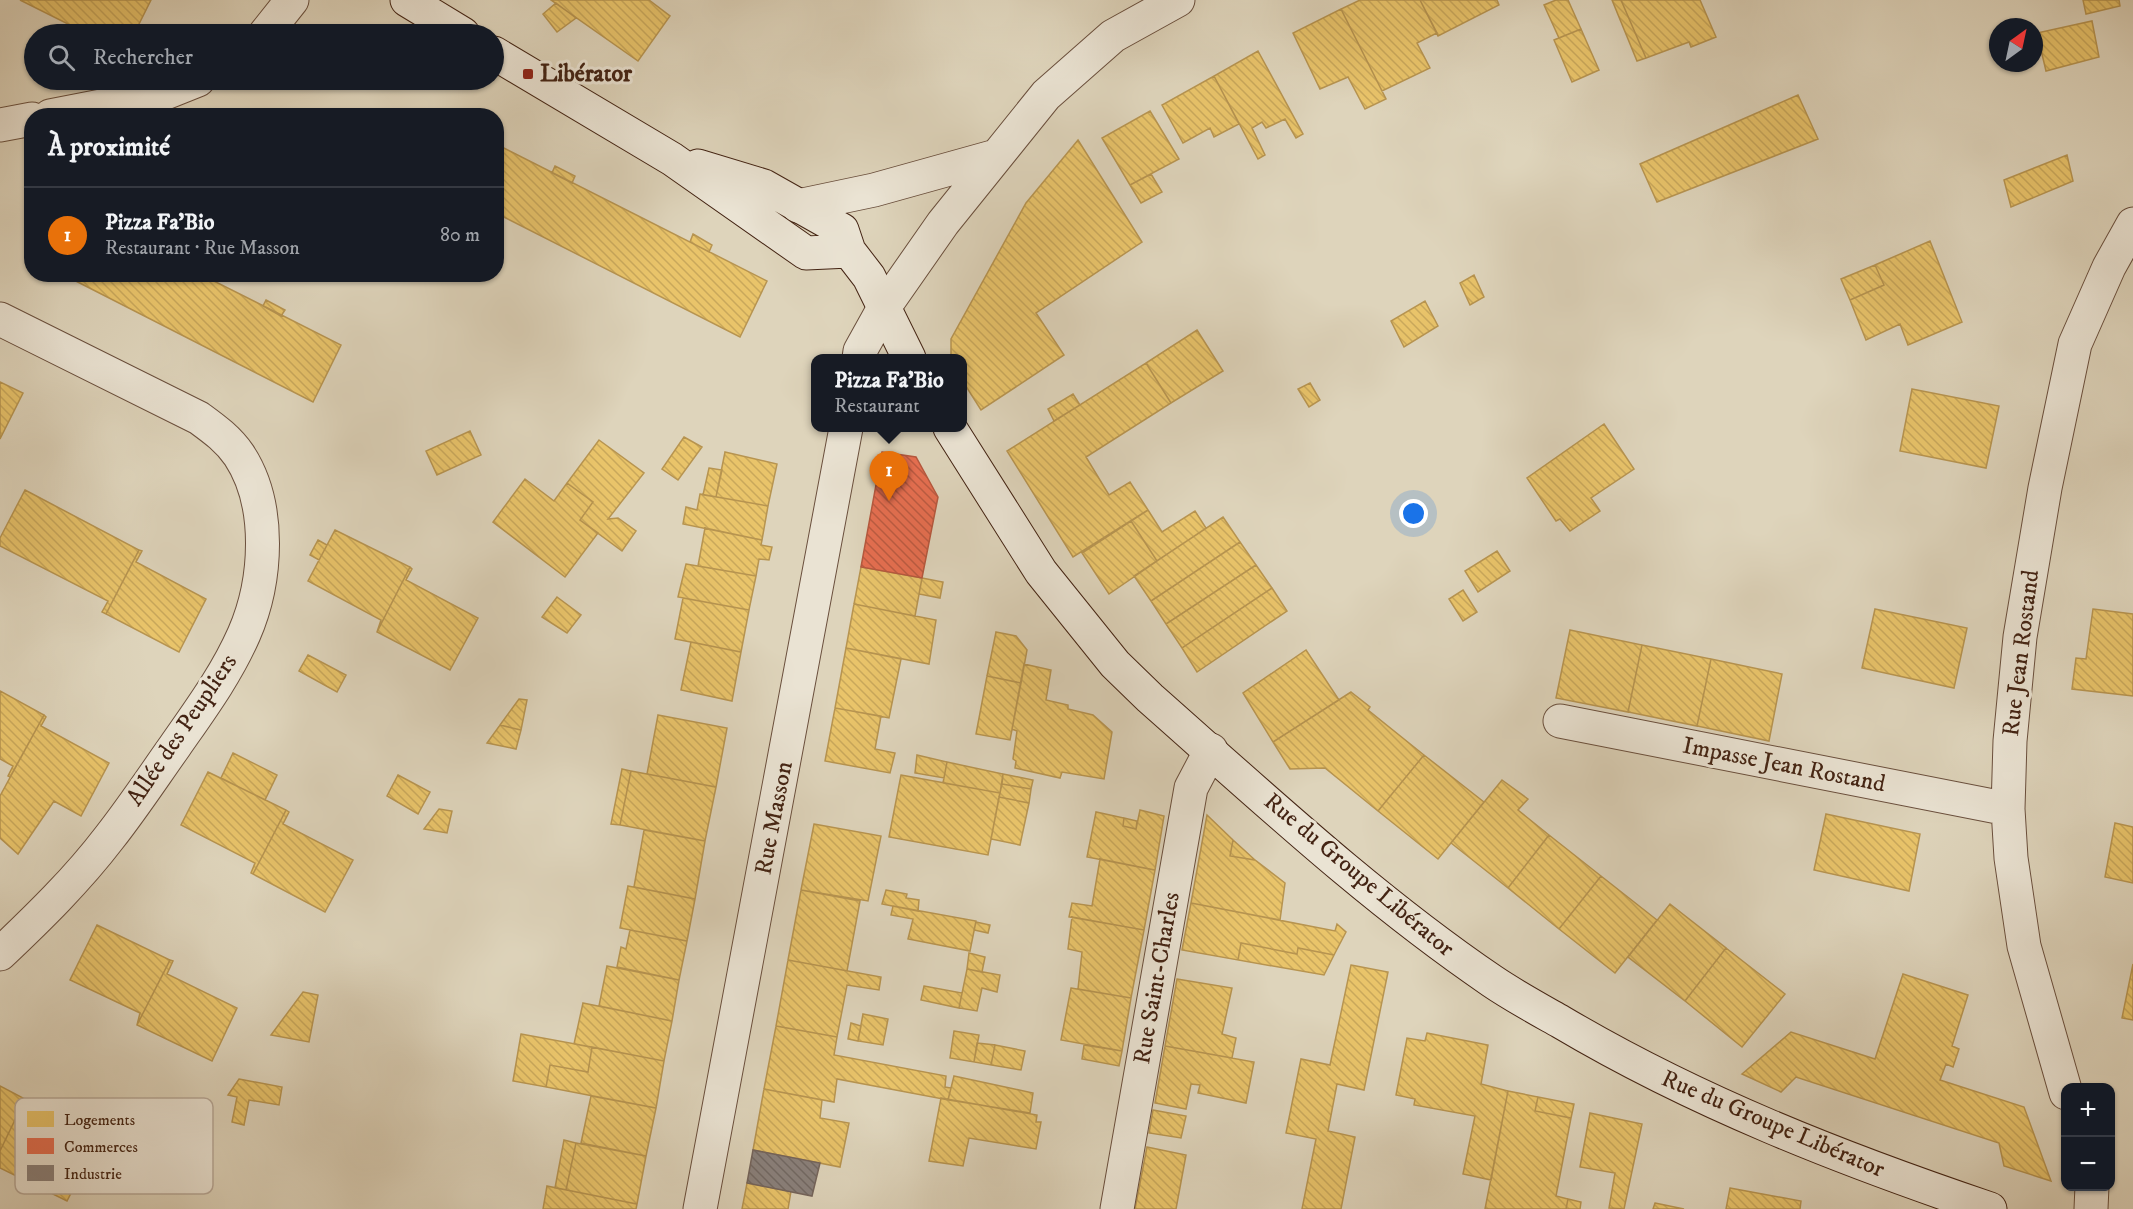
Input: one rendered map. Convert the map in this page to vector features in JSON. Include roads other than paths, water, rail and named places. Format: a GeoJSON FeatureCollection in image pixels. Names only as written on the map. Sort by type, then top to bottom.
{"type":"FeatureCollection","features":[{"type":"Feature","properties":{"kind":"street"},"geometry":{"type":"LineString","coordinates":[[273,24],[292,0]]}},
{"type":"Feature","properties":{"kind":"street"},"geometry":{"type":"LineString","coordinates":[[407,0],[447,24]]}},
{"type":"Feature","properties":{"kind":"street"},"geometry":{"type":"LineString","coordinates":[[860,354],[885,306],[943,223],[1046,95],[1113,36],[1165,3]]}},
{"type":"Feature","properties":{"kind":"street"},"geometry":{"type":"LineString","coordinates":[[504,59],[672,159],[806,253],[849,251]]}},
{"type":"Feature","properties":{"kind":"street"},"geometry":{"type":"LineString","coordinates":[[91,108],[173,90]]}},
{"type":"Feature","properties":{"kind":"street"},"geometry":{"type":"LineString","coordinates":[[0,125],[24,120]]}},
{"type":"Feature","properties":{"kind":"street"},"geometry":{"type":"LineString","coordinates":[[798,206],[874,190],[996,156]]}},
{"type":"Feature","properties":{"kind":"street"},"geometry":{"type":"LineString","coordinates":[[672,159],[764,186],[842,230],[849,251],[869,277],[907,354]]}},
{"type":"Feature","properties":{"kind":"street","name":"Rue Jean Rostand"},"geometry":{"type":"LineString","coordinates":[[2063,1083],[2024,946],[2011,858],[2008,809],[2010,741],[2020,637],[2045,488],[2073,355],[2109,267],[2133,224]]}},
{"type":"Feature","properties":{"kind":"street","name":"Allée des Peupliers"},"geometry":{"type":"LineString","coordinates":[[0,318],[199,418],[221,434],[239,455],[252,483],[260,513],[261,547],[259,586],[244,633],[217,685],[108,840],[0,954]]}},
{"type":"Feature","properties":{"kind":"street","name":"Rue Masson"},"geometry":{"type":"LineString","coordinates":[[700,1209],[845,432]]}},
{"type":"Feature","properties":{"kind":"street","name":"Rue du Groupe Libérator"},"geometry":{"type":"LineString","coordinates":[[953,432],[1041,572],[1115,664],[1150,698],[1376,896],[1494,983],[1605,1048],[1686,1090],[1894,1177],[1990,1209]]}},
{"type":"Feature","properties":{"kind":"street","name":"Impasse Jean Rostand"},"geometry":{"type":"LineString","coordinates":[[1560,720],[2008,809]]}},
{"type":"Feature","properties":{"kind":"street","name":"Rue Saint-Charles"},"geometry":{"type":"LineString","coordinates":[[1116,1209],[1191,788],[1211,750]]}},
{"type":"Feature","properties":{"kind":"street"},"geometry":{"type":"LineString","coordinates":[[2091,1209],[2092,1191]]}},
{"type":"Feature","properties":{"kind":"place","name":"Libérator"},"geometry":{"type":"Point","coordinates":[528,74]}},
{"type":"Feature","properties":{"kind":"place","name":"Pizza Fa'Bio"},"geometry":{"type":"Point","coordinates":[889,501]}}]}
